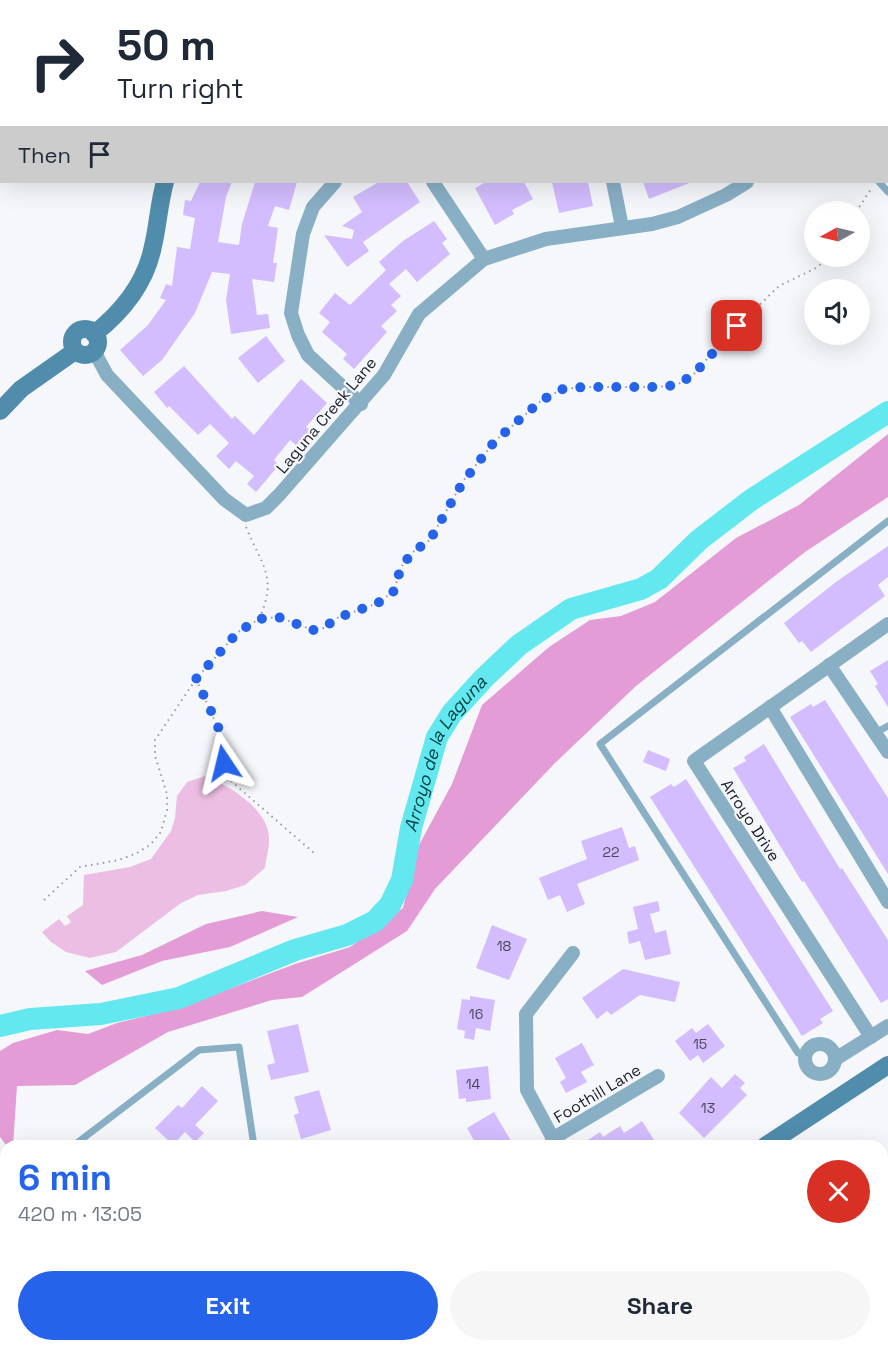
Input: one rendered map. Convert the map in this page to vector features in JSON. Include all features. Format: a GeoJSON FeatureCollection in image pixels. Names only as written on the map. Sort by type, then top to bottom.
{"type":"FeatureCollection","features":[{"type":"Feature","properties":{"kind":"street"},"geometry":{"type":"LineString","coordinates":[[94,342],[128,301],[142,277],[153,249],[165,183]]}},
{"type":"Feature","properties":{"kind":"street"},"geometry":{"type":"LineString","coordinates":[[334,183],[313,207],[303,234],[291,313],[298,335],[308,354],[361,404]]}},
{"type":"Feature","properties":{"kind":"street"},"geometry":{"type":"LineString","coordinates":[[434,183],[484,259]]}},
{"type":"Feature","properties":{"kind":"street"},"geometry":{"type":"LineString","coordinates":[[613,183],[622,227]]}},
{"type":"Feature","properties":{"kind":"street","name":"Laguna Creek Lane"},"geometry":{"type":"LineString","coordinates":[[246,515],[266,508],[361,404],[384,375],[419,314],[484,259],[546,239],[652,224],[678,217],[726,195],[745,183]]}},
{"type":"Feature","properties":{"kind":"street"},"geometry":{"type":"LineString","coordinates":[[0,411],[21,389],[75,351],[72,341],[78,331],[89,330],[106,375],[224,499],[246,515]]}},
{"type":"Feature","properties":{"kind":"street","name":"Arroyo Drive"},"geometry":{"type":"LineString","coordinates":[[871,1036],[694,761],[888,624]]}},
{"type":"Feature","properties":{"kind":"street"},"geometry":{"type":"LineString","coordinates":[[829,665],[888,752]]}},
{"type":"Feature","properties":{"kind":"street"},"geometry":{"type":"LineString","coordinates":[[770,707],[888,902]]}},
{"type":"Feature","properties":{"kind":"street"},"geometry":{"type":"LineString","coordinates":[[554,1140],[527,1090],[526,1014],[573,953]]}},
{"type":"Feature","properties":{"kind":"street"},"geometry":{"type":"LineString","coordinates":[[837,1058],[830,1046],[822,1042],[807,1049],[804,1061],[808,1070],[823,1075],[833,1068],[837,1058],[888,1026]]}},
{"type":"Feature","properties":{"kind":"street"},"geometry":{"type":"LineString","coordinates":[[774,1140],[888,1065]]}},
{"type":"Feature","properties":{"kind":"street","name":"Foothill Lane"},"geometry":{"type":"LineString","coordinates":[[558,1140],[658,1076]]}},
{"type":"Feature","properties":{"kind":"lane"},"geometry":{"type":"LineString","coordinates":[[806,1056],[798,1053],[600,744],[888,521]]}},
{"type":"Feature","properties":{"kind":"lane"},"geometry":{"type":"LineString","coordinates":[[875,733],[888,726]]}},
{"type":"Feature","properties":{"kind":"lane"},"geometry":{"type":"LineString","coordinates":[[81,1140],[199,1050],[239,1047],[253,1140]]}},
{"type":"Feature","properties":{"kind":"path"},"geometry":{"type":"LineString","coordinates":[[864,201],[876,183]]}},
{"type":"Feature","properties":{"kind":"path"},"geometry":{"type":"LineString","coordinates":[[44,900],[80,867],[119,860],[136,853],[150,845],[161,831],[167,810],[167,794],[155,756],[155,740],[196,679],[238,632],[259,619],[278,617],[313,630],[324,628],[337,618],[378,603],[394,591],[401,567],[413,552],[430,540],[463,482],[495,441],[542,400],[563,389],[677,385],[694,374],[723,340],[779,286],[817,267]]}},
{"type":"Feature","properties":{"kind":"path"},"geometry":{"type":"LineString","coordinates":[[246,515],[245,524],[267,570],[270,590],[259,619]]}},
{"type":"Feature","properties":{"kind":"path"},"geometry":{"type":"LineString","coordinates":[[196,679],[218,726],[224,763],[232,782],[314,853]]}},
{"type":"Feature","properties":{"kind":"shaded area"},"geometry":{"type":"Polygon","coordinates":[[[888,434],[888,497],[805,552],[636,686],[555,763],[435,889],[407,931],[302,997],[272,1000],[168,1032],[75,1085],[17,1086],[13,1140],[2,1140],[0,1137],[0,1051],[13,1043],[57,1030],[88,1034],[117,1023],[179,1008],[295,964],[350,947],[403,908],[419,845],[452,784],[482,705],[549,647],[590,620],[621,616],[655,602],[736,538],[799,505],[888,434]]]}},
{"type":"Feature","properties":{"kind":"shaded area"},"geometry":{"type":"Polygon","coordinates":[[[205,776],[226,786],[247,801],[263,819],[268,829],[269,840],[265,868],[245,885],[226,891],[198,895],[181,903],[116,952],[90,958],[66,952],[51,942],[42,932],[59,919],[65,926],[71,922],[67,916],[83,905],[84,875],[130,867],[151,859],[171,831],[177,796],[187,782],[205,776]]]}},
{"type":"Feature","properties":{"kind":"shaded area"},"geometry":{"type":"Polygon","coordinates":[[[262,911],[298,917],[230,947],[162,961],[102,985],[85,971],[142,955],[206,924],[262,911]]]}},
{"type":"Feature","properties":{"kind":"building"},"geometry":{"type":"Polygon","coordinates":[[[200,183],[232,183],[226,197],[218,242],[239,245],[242,224],[255,183],[297,183],[289,210],[275,206],[268,226],[278,228],[273,263],[277,263],[274,282],[252,279],[257,315],[268,314],[270,328],[231,334],[226,300],[230,274],[212,272],[195,313],[162,360],[143,376],[120,350],[148,325],[166,300],[160,298],[166,284],[172,286],[177,247],[190,249],[195,218],[183,215],[185,200],[191,201],[200,183]]]}},
{"type":"Feature","properties":{"kind":"building"},"geometry":{"type":"Polygon","coordinates":[[[377,183],[408,183],[420,202],[363,242],[369,251],[347,267],[324,235],[352,239],[354,230],[342,226],[362,212],[353,197],[377,183]]]}},
{"type":"Feature","properties":{"kind":"building"},"geometry":{"type":"Polygon","coordinates":[[[484,183],[525,183],[533,199],[512,210],[514,214],[495,225],[475,188],[484,183]]]}},
{"type":"Feature","properties":{"kind":"building"},"geometry":{"type":"Polygon","coordinates":[[[552,183],[588,183],[593,206],[559,213],[552,183]]]}},
{"type":"Feature","properties":{"kind":"building"},"geometry":{"type":"Polygon","coordinates":[[[643,183],[689,183],[649,199],[643,183]]]}},
{"type":"Feature","properties":{"kind":"building"},"geometry":{"type":"Polygon","coordinates":[[[434,221],[447,239],[442,243],[450,254],[417,282],[406,269],[389,284],[401,296],[391,305],[397,311],[381,326],[387,332],[354,369],[343,359],[347,354],[322,332],[330,322],[319,313],[335,293],[350,305],[386,270],[379,262],[403,241],[434,221]]]}},
{"type":"Feature","properties":{"kind":"building"},"geometry":{"type":"Polygon","coordinates":[[[266,336],[285,361],[258,383],[238,358],[266,336]]]}},
{"type":"Feature","properties":{"kind":"building"},"geometry":{"type":"Polygon","coordinates":[[[184,366],[232,419],[235,416],[254,435],[301,379],[327,403],[306,427],[311,431],[297,446],[290,440],[274,460],[279,465],[256,492],[247,484],[254,476],[236,461],[229,469],[216,456],[229,443],[210,424],[198,435],[169,406],[167,408],[154,392],[184,366]]]}},
{"type":"Feature","properties":{"kind":"building"},"geometry":{"type":"Polygon","coordinates":[[[888,546],[888,577],[878,585],[885,596],[811,652],[802,641],[799,643],[784,623],[836,582],[888,546]]]}},
{"type":"Feature","properties":{"kind":"building"},"geometry":{"type":"Polygon","coordinates":[[[888,660],[888,707],[875,686],[878,684],[870,671],[888,660]]]}},
{"type":"Feature","properties":{"kind":"building"},"geometry":{"type":"Polygon","coordinates":[[[825,700],[888,798],[888,874],[790,717],[811,704],[813,707],[825,700]]]}},
{"type":"Feature","properties":{"kind":"building"},"geometry":{"type":"Polygon","coordinates":[[[764,744],[840,869],[842,868],[888,940],[888,999],[881,1003],[804,881],[802,882],[733,768],[746,761],[744,757],[764,744]]]}},
{"type":"Feature","properties":{"kind":"building"},"geometry":{"type":"Polygon","coordinates":[[[648,750],[670,759],[666,771],[643,762],[648,750]]]}},
{"type":"Feature","properties":{"kind":"building"},"geometry":{"type":"Polygon","coordinates":[[[686,779],[833,1011],[820,1019],[823,1023],[802,1036],[650,797],[671,784],[674,787],[686,779]]]}},
{"type":"Feature","properties":{"kind":"building"},"geometry":{"type":"Polygon","coordinates":[[[622,827],[629,848],[635,846],[639,860],[577,884],[585,904],[567,912],[560,895],[548,900],[539,878],[587,859],[581,841],[622,827]]]}},
{"type":"Feature","properties":{"kind":"building"},"geometry":{"type":"Polygon","coordinates":[[[658,901],[660,911],[650,914],[655,933],[666,930],[671,954],[645,960],[640,941],[629,944],[627,932],[638,929],[633,907],[658,901]]]}},
{"type":"Feature","properties":{"kind":"building"},"geometry":{"type":"Polygon","coordinates":[[[492,925],[527,939],[509,980],[476,968],[492,925]]]}},
{"type":"Feature","properties":{"kind":"building"},"geometry":{"type":"Polygon","coordinates":[[[623,969],[680,982],[675,1002],[640,995],[611,1015],[607,1011],[597,1019],[582,998],[623,969]]]}},
{"type":"Feature","properties":{"kind":"building"},"geometry":{"type":"Polygon","coordinates":[[[470,996],[495,1000],[490,1031],[476,1028],[474,1040],[464,1038],[465,1031],[457,1029],[462,999],[470,1000],[470,996]]]}},
{"type":"Feature","properties":{"kind":"building"},"geometry":{"type":"Polygon","coordinates":[[[298,1024],[309,1072],[271,1080],[267,1065],[275,1063],[267,1031],[298,1024]]]}},
{"type":"Feature","properties":{"kind":"building"},"geometry":{"type":"Polygon","coordinates":[[[708,1024],[725,1046],[703,1063],[698,1055],[690,1061],[675,1041],[692,1028],[696,1033],[708,1024]]]}},
{"type":"Feature","properties":{"kind":"building"},"geometry":{"type":"Polygon","coordinates":[[[582,1043],[594,1065],[581,1072],[587,1082],[566,1093],[560,1082],[566,1078],[555,1058],[582,1043]]]}},
{"type":"Feature","properties":{"kind":"building"},"geometry":{"type":"Polygon","coordinates":[[[488,1066],[491,1099],[466,1102],[466,1098],[459,1099],[456,1070],[488,1066]]]}},
{"type":"Feature","properties":{"kind":"building"},"geometry":{"type":"Polygon","coordinates":[[[735,1074],[745,1083],[740,1088],[747,1095],[704,1138],[679,1113],[711,1077],[722,1088],[735,1074]]]}},
{"type":"Feature","properties":{"kind":"building"},"geometry":{"type":"Polygon","coordinates":[[[202,1086],[218,1101],[195,1125],[204,1133],[197,1140],[193,1140],[185,1132],[178,1140],[168,1140],[155,1128],[178,1105],[182,1108],[202,1086]]]}},
{"type":"Feature","properties":{"kind":"building"},"geometry":{"type":"Polygon","coordinates":[[[319,1090],[331,1130],[301,1139],[294,1115],[299,1113],[294,1097],[319,1090]]]}},
{"type":"Feature","properties":{"kind":"building"},"geometry":{"type":"Polygon","coordinates":[[[494,1112],[510,1140],[474,1140],[467,1128],[494,1112]]]}},
{"type":"Feature","properties":{"kind":"building"},"geometry":{"type":"Polygon","coordinates":[[[642,1121],[654,1140],[588,1140],[600,1132],[603,1137],[620,1126],[624,1133],[642,1121]]]}},
{"type":"Feature","properties":{"kind":"waterway","name":"Arroyo de la Laguna"},"geometry":{"type":"LineString","coordinates":[[0,1026],[30,1019],[101,1014],[179,998],[295,950],[347,935],[375,921],[390,905],[402,880],[411,828],[437,737],[452,713],[484,678],[519,645],[571,609],[641,589],[659,579],[699,540],[751,500],[888,412]]}},
{"type":"Feature","properties":{"kind":"route"},"geometry":{"type":"LineString","coordinates":[[224,763],[218,726],[196,679],[238,632],[259,619],[278,617],[313,630],[324,628],[337,618],[378,603],[394,591],[401,567],[413,552],[430,540],[446,508],[463,482],[495,441],[542,400],[563,389],[677,385],[694,374],[737,326]]}}]}
